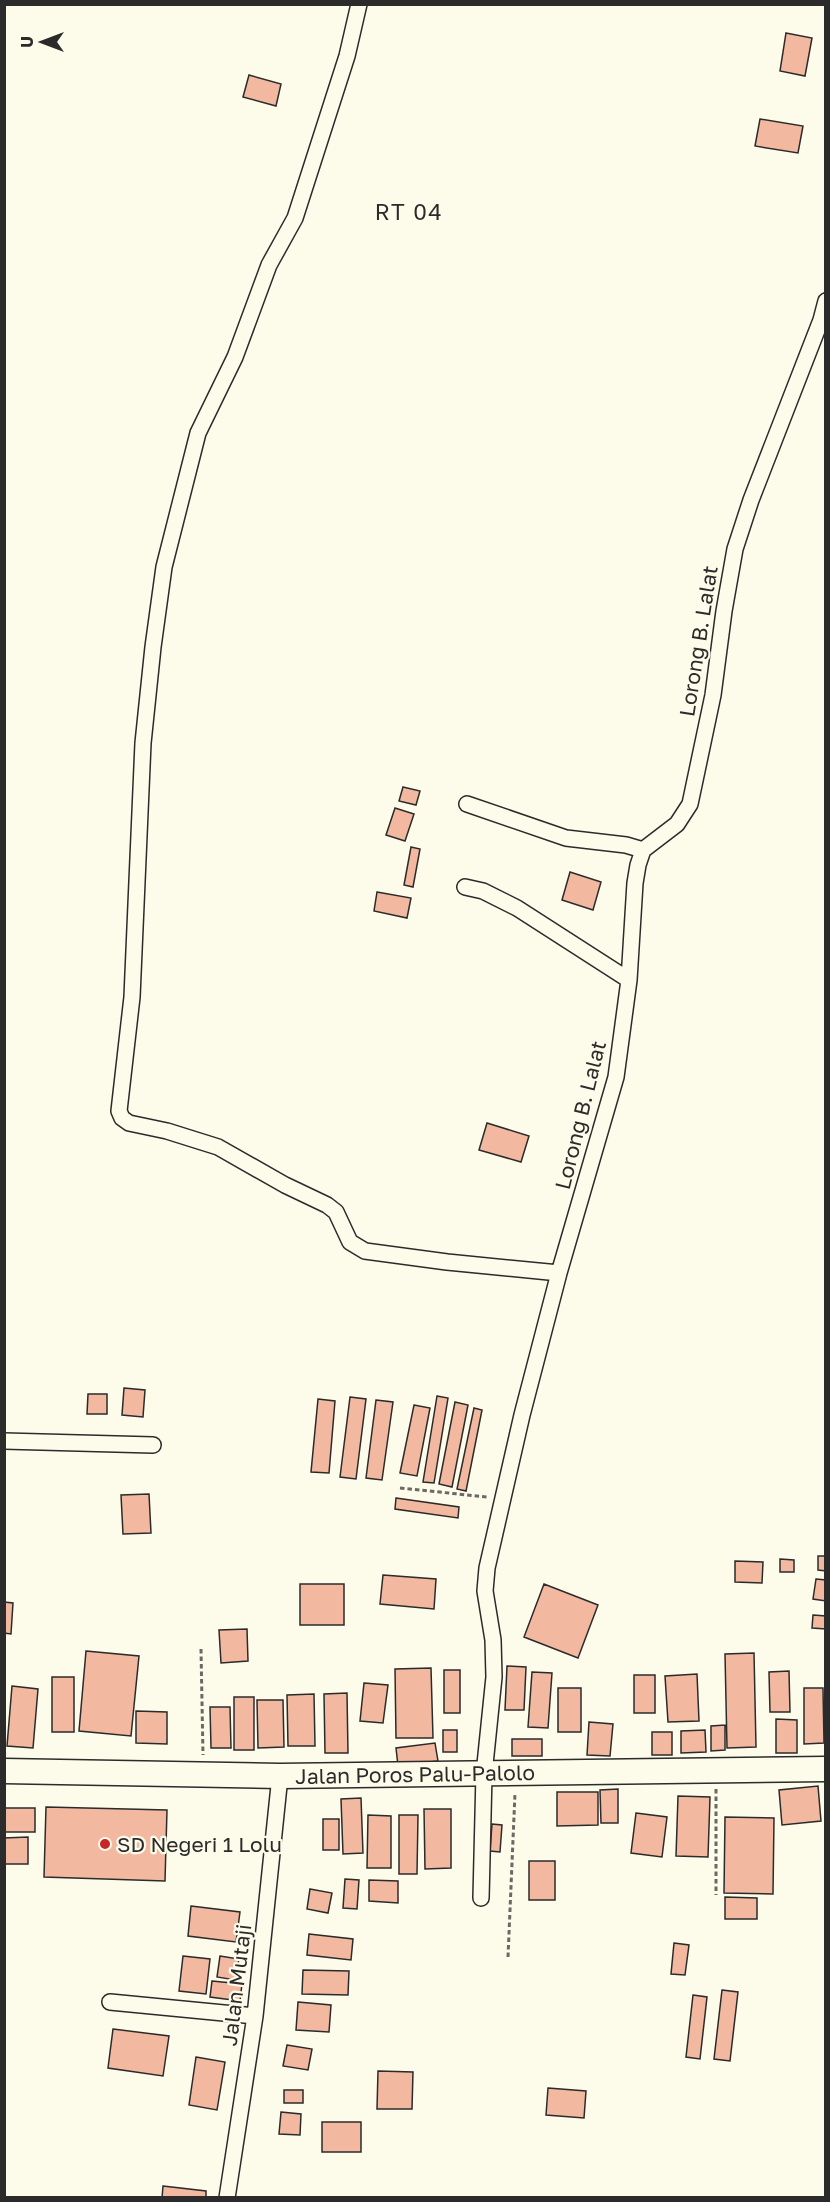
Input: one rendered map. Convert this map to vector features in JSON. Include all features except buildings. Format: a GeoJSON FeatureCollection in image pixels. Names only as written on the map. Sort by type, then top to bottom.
{"type":"FeatureCollection","features":[{"type":"Feature","properties":{"kind":"main road","name":"Jalan Poros Palu-Palolo"},"geometry":{"type":"LineString","coordinates":[[4,1771],[280,1776],[825,1769]]}},
{"type":"Feature","properties":{"kind":"street"},"geometry":{"type":"LineString","coordinates":[[359,4],[347,56],[295,218],[269,265],[235,357],[198,432],[164,567],[143,743],[132,997],[119,1111],[122,1118],[129,1123],[167,1131],[218,1147],[285,1185],[327,1205],[336,1212],[350,1242],[365,1251],[559,1273]]}},
{"type":"Feature","properties":{"kind":"street","name":"Lorong B. Lalat"},"geometry":{"type":"LineString","coordinates":[[481,1898],[484,1774],[494,1677],[493,1640],[485,1591],[487,1568],[522,1415],[559,1273],[616,1077],[629,980],[635,883],[643,850],[678,824],[690,804],[713,695],[725,600],[735,549],[751,500],[821,320],[825,301]]}},
{"type":"Feature","properties":{"kind":"street"},"geometry":{"type":"LineString","coordinates":[[467,804],[566,838],[626,845],[643,850]]}},
{"type":"Feature","properties":{"kind":"street"},"geometry":{"type":"LineString","coordinates":[[465,887],[483,891],[508,904],[582,948],[629,980]]}},
{"type":"Feature","properties":{"kind":"street"},"geometry":{"type":"LineString","coordinates":[[4,1441],[153,1445]]}},
{"type":"Feature","properties":{"kind":"street","name":"Jalan Mutaji"},"geometry":{"type":"LineString","coordinates":[[227,2198],[255,2016],[280,1776]]}},
{"type":"Feature","properties":{"kind":"street"},"geometry":{"type":"LineString","coordinates":[[110,2002],[255,2016]]}},
{"type":"Feature","properties":{"kind":"path"},"geometry":{"type":"LineString","coordinates":[[400,1488],[504,1498]]}},
{"type":"Feature","properties":{"kind":"path"},"geometry":{"type":"LineString","coordinates":[[201,1649],[202,1773]]}},
{"type":"Feature","properties":{"kind":"path"},"geometry":{"type":"LineString","coordinates":[[716,1769],[716,1895]]}},
{"type":"Feature","properties":{"kind":"path"},"geometry":{"type":"LineString","coordinates":[[508,1958],[516,1774]]}},
{"type":"Feature","properties":{"kind":"place","name":"SD Negeri 1 Lolu"},"geometry":{"type":"Point","coordinates":[105,1844]}},
{"type":"Feature","properties":{"kind":"district","name":"RT 04"},"geometry":{"type":"Point","coordinates":[409,211]}}]}
